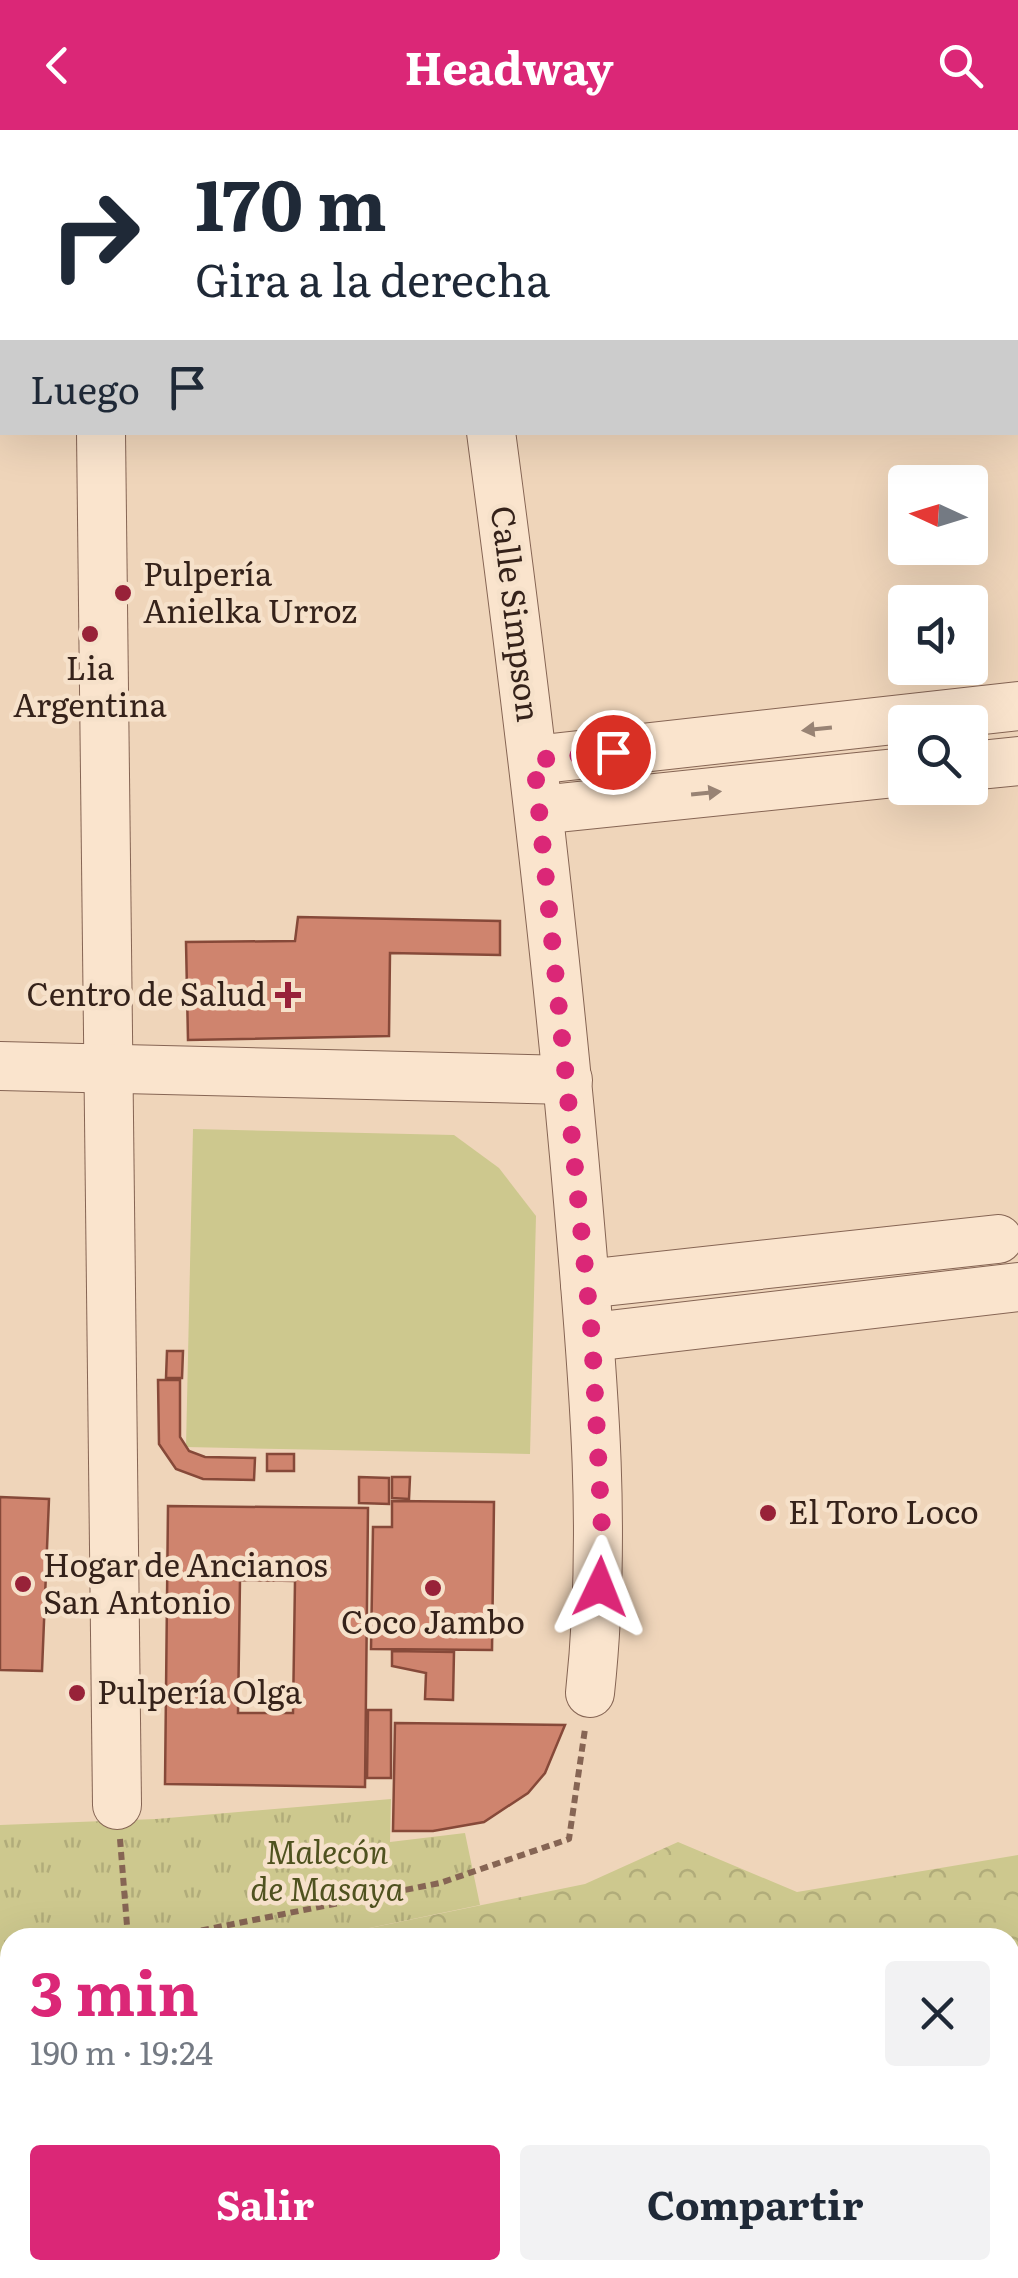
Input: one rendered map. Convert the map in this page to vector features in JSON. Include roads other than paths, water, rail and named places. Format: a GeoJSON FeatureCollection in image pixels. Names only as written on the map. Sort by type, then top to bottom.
{"type":"FeatureCollection","features":[{"type":"Feature","properties":{"kind":"street"},"geometry":{"type":"LineString","coordinates":[[101,435],[117,1805]]}},
{"type":"Feature","properties":{"kind":"street","name":"Calle Simpson"},"geometry":{"type":"LineString","coordinates":[[492,435],[534,760],[592,1337],[602,1530],[590,1693]]}},
{"type":"Feature","properties":{"kind":"street"},"geometry":{"type":"LineString","coordinates":[[534,760],[1018,706]]}},
{"type":"Feature","properties":{"kind":"street"},"geometry":{"type":"LineString","coordinates":[[887,721],[888,725]]}},
{"type":"Feature","properties":{"kind":"street"},"geometry":{"type":"LineString","coordinates":[[988,764],[1018,761]]}},
{"type":"Feature","properties":{"kind":"street"},"geometry":{"type":"LineString","coordinates":[[539,810],[888,774]]}},
{"type":"Feature","properties":{"kind":"street"},"geometry":{"type":"LineString","coordinates":[[0,1066],[568,1080]]}},
{"type":"Feature","properties":{"kind":"street"},"geometry":{"type":"LineString","coordinates":[[585,1284],[998,1239]]}},
{"type":"Feature","properties":{"kind":"street"},"geometry":{"type":"LineString","coordinates":[[592,1337],[1018,1287]]}},
{"type":"Feature","properties":{"kind":"place","name":"Pulpería Anielka Urroz"},"geometry":{"type":"Point","coordinates":[123,593]}},
{"type":"Feature","properties":{"kind":"place","name":"Lia Argentina"},"geometry":{"type":"Point","coordinates":[90,634]}},
{"type":"Feature","properties":{"kind":"place","name":"Centro de Salud"},"geometry":{"type":"Point","coordinates":[288,995]}},
{"type":"Feature","properties":{"kind":"place","name":"El Toro Loco"},"geometry":{"type":"Point","coordinates":[768,1513]}},
{"type":"Feature","properties":{"kind":"place","name":"Hogar de Ancianos San Antonio"},"geometry":{"type":"Point","coordinates":[23,1584]}},
{"type":"Feature","properties":{"kind":"place","name":"Coco Jambo"},"geometry":{"type":"Point","coordinates":[433,1588]}},
{"type":"Feature","properties":{"kind":"place","name":"Pulpería Olga"},"geometry":{"type":"Point","coordinates":[77,1693]}},
{"type":"Feature","properties":{"kind":"park label","name":"Malecón de Masaya"},"geometry":{"type":"Point","coordinates":[327,1872]}}]}
